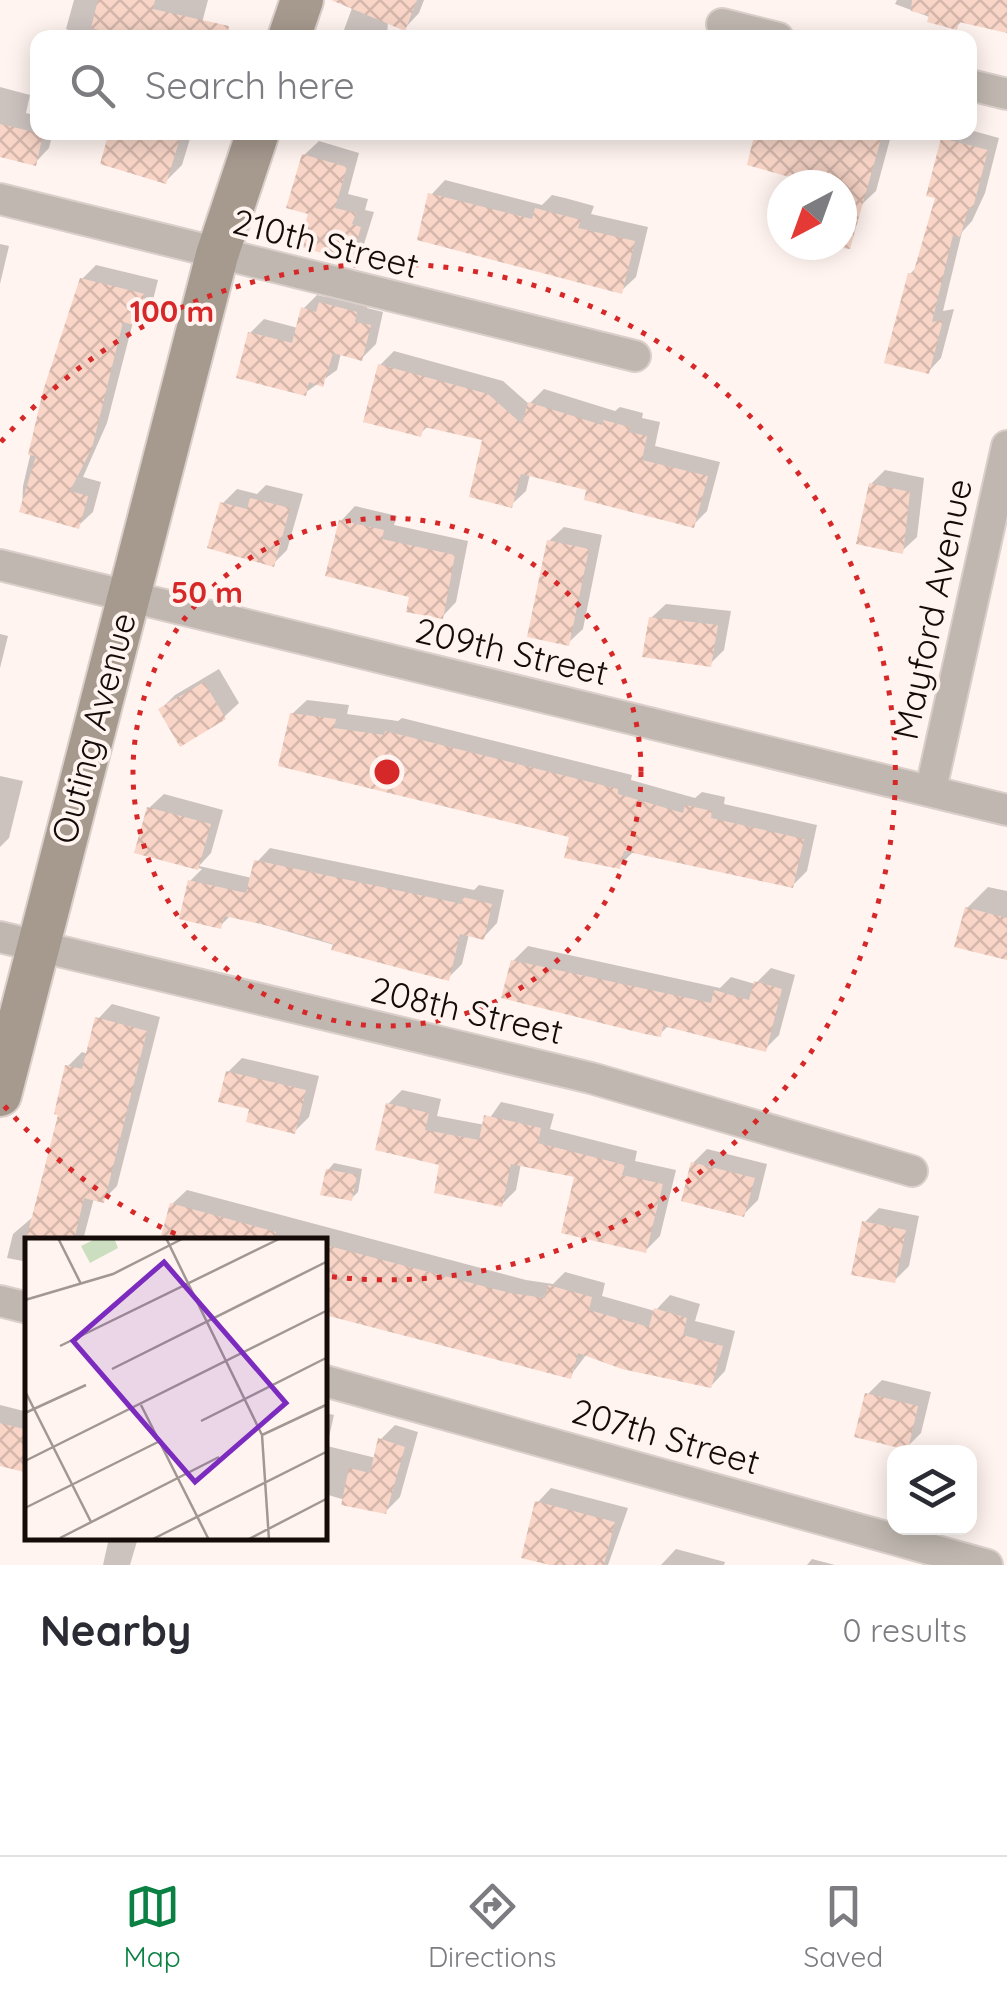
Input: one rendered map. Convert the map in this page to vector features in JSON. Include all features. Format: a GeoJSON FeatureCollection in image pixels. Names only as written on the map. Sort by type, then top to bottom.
{"type":"FeatureCollection","features":[{"type":"Feature","properties":{"kind":"street"},"geometry":{"type":"LineString","coordinates":[[292,30],[302,0]]}},
{"type":"Feature","properties":{"kind":"street"},"geometry":{"type":"LineString","coordinates":[[722,24],[746,30]]}},
{"type":"Feature","properties":{"kind":"street"},"geometry":{"type":"LineString","coordinates":[[977,87],[1007,94]]}},
{"type":"Feature","properties":{"kind":"street","name":"Outing Avenue"},"geometry":{"type":"LineString","coordinates":[[0,1094],[18,942],[127,599],[218,255],[255,140]]}},
{"type":"Feature","properties":{"kind":"street","name":"210th Street"},"geometry":{"type":"LineString","coordinates":[[0,199],[635,356]]}},
{"type":"Feature","properties":{"kind":"street","name":"Mayford Avenue"},"geometry":{"type":"LineString","coordinates":[[930,789],[1006,453]]}},
{"type":"Feature","properties":{"kind":"street","name":"209th Street"},"geometry":{"type":"LineString","coordinates":[[0,565],[127,599],[1007,810]]}},
{"type":"Feature","properties":{"kind":"street","name":"208th Street"},"geometry":{"type":"LineString","coordinates":[[18,942],[591,1078],[912,1171]]}},
{"type":"Feature","properties":{"kind":"street"},"geometry":{"type":"LineString","coordinates":[[0,1301],[25,1307]]}},
{"type":"Feature","properties":{"kind":"street","name":"207th Street"},"geometry":{"type":"LineString","coordinates":[[328,1382],[987,1565]]}},
{"type":"Feature","properties":{"kind":"building"},"geometry":{"type":"Polygon","coordinates":[[[98,0],[155,0],[153,9],[229,26],[228,30],[91,28],[98,0]]]}},
{"type":"Feature","properties":{"kind":"building"},"geometry":{"type":"Polygon","coordinates":[[[331,0],[417,0],[403,30],[331,0]]]}},
{"type":"Feature","properties":{"kind":"building"},"geometry":{"type":"Polygon","coordinates":[[[912,0],[1007,0],[1007,33],[959,22],[957,30],[927,22],[929,15],[911,11],[912,0]]]}},
{"type":"Feature","properties":{"kind":"building"},"geometry":{"type":"Polygon","coordinates":[[[0,124],[30,131],[30,140],[42,140],[36,166],[0,157],[0,124]]]}},
{"type":"Feature","properties":{"kind":"building"},"geometry":{"type":"Polygon","coordinates":[[[107,140],[180,140],[166,184],[100,164],[107,140]]]}},
{"type":"Feature","properties":{"kind":"building"},"geometry":{"type":"Polygon","coordinates":[[[753,140],[881,140],[857,224],[857,170],[767,171],[747,165],[753,140]]]}},
{"type":"Feature","properties":{"kind":"building"},"geometry":{"type":"Polygon","coordinates":[[[940,140],[988,150],[973,208],[969,207],[960,237],[953,235],[932,322],[943,320],[929,374],[884,363],[908,273],[913,274],[935,198],[926,196],[940,140]]]}},
{"type":"Feature","properties":{"kind":"building"},"geometry":{"type":"Polygon","coordinates":[[[302,154],[347,167],[335,208],[356,213],[352,224],[361,227],[351,262],[298,246],[308,214],[286,208],[302,154]]]}},
{"type":"Feature","properties":{"kind":"building"},"geometry":{"type":"Polygon","coordinates":[[[428,193],[532,219],[535,208],[581,220],[578,228],[635,241],[622,294],[417,240],[428,193]]]}},
{"type":"Feature","properties":{"kind":"building"},"geometry":{"type":"Polygon","coordinates":[[[80,278],[145,294],[137,326],[123,322],[92,448],[70,491],[88,496],[79,529],[19,512],[36,456],[28,455],[43,391],[80,278]]]}},
{"type":"Feature","properties":{"kind":"building"},"geometry":{"type":"Polygon","coordinates":[[[319,302],[357,312],[355,322],[371,325],[362,361],[333,353],[323,387],[309,382],[306,396],[236,378],[248,332],[292,343],[301,307],[316,312],[319,302]]]}},
{"type":"Feature","properties":{"kind":"building"},"geometry":{"type":"Polygon","coordinates":[[[378,364],[488,394],[522,424],[528,402],[602,425],[603,420],[630,427],[629,432],[647,436],[642,460],[708,476],[694,528],[584,500],[586,490],[521,474],[512,508],[469,497],[482,440],[424,427],[421,437],[363,422],[378,364]]]}},
{"type":"Feature","properties":{"kind":"building"},"geometry":{"type":"Polygon","coordinates":[[[869,483],[910,492],[903,554],[856,544],[869,483]]]}},
{"type":"Feature","properties":{"kind":"building"},"geometry":{"type":"Polygon","coordinates":[[[250,498],[290,508],[274,567],[207,548],[220,502],[247,509],[250,498]]]}},
{"type":"Feature","properties":{"kind":"building"},"geometry":{"type":"Polygon","coordinates":[[[339,520],[384,530],[382,539],[455,555],[443,619],[406,612],[409,597],[325,576],[339,520]]]}},
{"type":"Feature","properties":{"kind":"building"},"geometry":{"type":"Polygon","coordinates":[[[547,540],[589,549],[569,646],[527,637],[547,540]]]}},
{"type":"Feature","properties":{"kind":"building"},"geometry":{"type":"Polygon","coordinates":[[[649,617],[718,625],[711,667],[642,657],[649,617]]]}},
{"type":"Feature","properties":{"kind":"building"},"geometry":{"type":"Polygon","coordinates":[[[204,682],[226,719],[180,747],[158,709],[204,682]]]}},
{"type":"Feature","properties":{"kind":"building"},"geometry":{"type":"Polygon","coordinates":[[[290,713],[336,719],[334,728],[384,735],[385,731],[618,789],[618,794],[683,813],[685,805],[712,811],[711,818],[804,839],[793,888],[624,851],[620,869],[564,858],[569,837],[278,766],[290,713]]]}},
{"type":"Feature","properties":{"kind":"building"},"geometry":{"type":"Polygon","coordinates":[[[147,807],[211,824],[198,870],[134,853],[147,807]]]}},
{"type":"Feature","properties":{"kind":"building"},"geometry":{"type":"Polygon","coordinates":[[[254,860],[462,904],[463,897],[492,904],[484,940],[460,934],[449,981],[331,950],[333,944],[261,924],[224,916],[221,929],[179,919],[188,880],[246,893],[254,860]]]}},
{"type":"Feature","properties":{"kind":"building"},"geometry":{"type":"Polygon","coordinates":[[[965,907],[1007,918],[1007,960],[954,947],[965,907]]]}},
{"type":"Feature","properties":{"kind":"building"},"geometry":{"type":"Polygon","coordinates":[[[511,960],[711,1003],[714,990],[749,1000],[754,981],[782,989],[766,1052],[663,1026],[661,1037],[645,1034],[501,998],[511,960]]]}},
{"type":"Feature","properties":{"kind":"building"},"geometry":{"type":"Polygon","coordinates":[[[95,1017],[147,1031],[104,1203],[84,1198],[74,1238],[27,1238],[58,1115],[54,1114],[65,1065],[82,1069],[95,1017]]]}},
{"type":"Feature","properties":{"kind":"building"},"geometry":{"type":"Polygon","coordinates":[[[226,1071],[306,1090],[295,1134],[246,1122],[249,1109],[218,1102],[226,1071]]]}},
{"type":"Feature","properties":{"kind":"building"},"geometry":{"type":"Polygon","coordinates":[[[386,1103],[429,1113],[425,1130],[479,1140],[484,1115],[541,1128],[538,1143],[625,1165],[622,1175],[663,1184],[646,1253],[561,1233],[574,1177],[511,1164],[502,1207],[434,1193],[439,1165],[375,1150],[386,1103]]]}},
{"type":"Feature","properties":{"kind":"building"},"geometry":{"type":"Polygon","coordinates":[[[691,1162],[755,1178],[744,1217],[681,1201],[691,1162]]]}},
{"type":"Feature","properties":{"kind":"building"},"geometry":{"type":"Polygon","coordinates":[[[326,1169],[357,1175],[352,1201],[320,1195],[326,1169]]]}},
{"type":"Feature","properties":{"kind":"building"},"geometry":{"type":"Polygon","coordinates":[[[170,1203],[276,1232],[275,1238],[161,1238],[170,1203]]]}},
{"type":"Feature","properties":{"kind":"building"},"geometry":{"type":"Polygon","coordinates":[[[862,1221],[906,1230],[895,1283],[851,1275],[862,1221]]]}},
{"type":"Feature","properties":{"kind":"building"},"geometry":{"type":"Polygon","coordinates":[[[328,1246],[510,1293],[545,1298],[548,1285],[592,1297],[589,1310],[649,1327],[654,1308],[687,1318],[683,1335],[723,1346],[711,1388],[622,1369],[578,1353],[571,1379],[328,1316],[328,1246]]]}},
{"type":"Feature","properties":{"kind":"building"},"geometry":{"type":"Polygon","coordinates":[[[865,1393],[918,1406],[909,1445],[887,1445],[854,1437],[865,1393]]]}},
{"type":"Feature","properties":{"kind":"building"},"geometry":{"type":"Polygon","coordinates":[[[0,1423],[25,1429],[25,1472],[0,1466],[0,1423]]]}},
{"type":"Feature","properties":{"kind":"building"},"geometry":{"type":"Polygon","coordinates":[[[378,1438],[405,1447],[386,1514],[341,1505],[349,1468],[370,1473],[378,1438]]]}},
{"type":"Feature","properties":{"kind":"building"},"geometry":{"type":"Polygon","coordinates":[[[535,1501],[615,1522],[604,1565],[550,1565],[521,1558],[535,1501]]]}}]}
